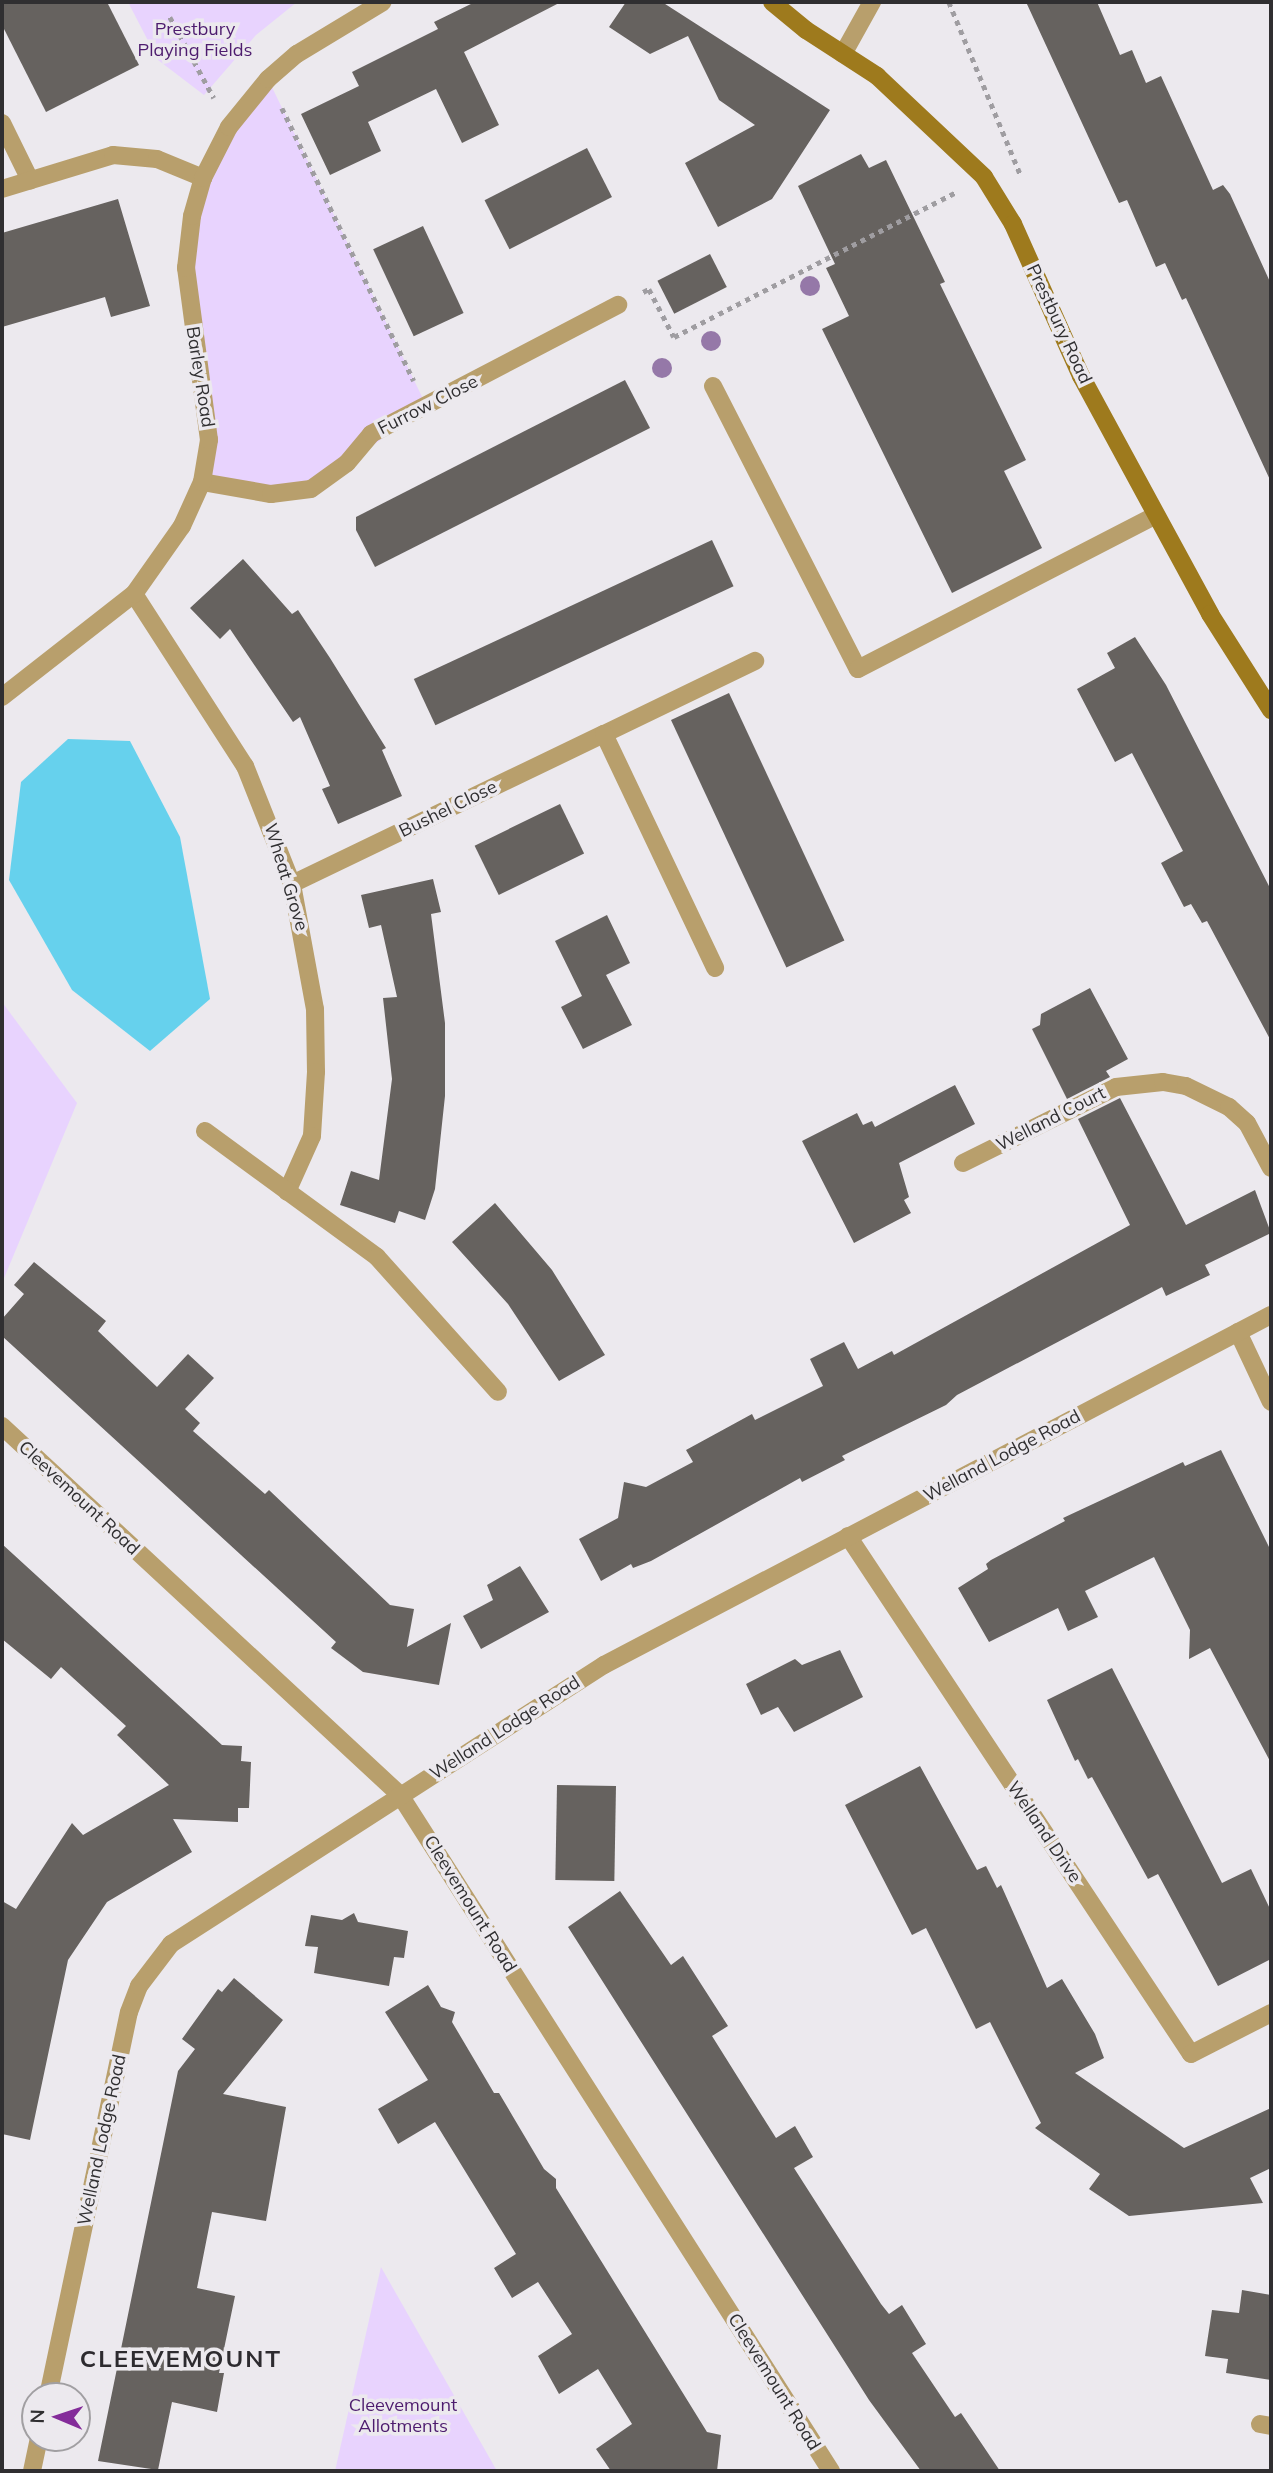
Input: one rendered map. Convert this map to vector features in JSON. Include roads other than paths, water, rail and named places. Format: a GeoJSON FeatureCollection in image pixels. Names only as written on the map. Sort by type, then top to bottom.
{"type":"FeatureCollection","features":[{"type":"Feature","properties":{"kind":"main road","name":"Prestbury Road"},"geometry":{"type":"LineString","coordinates":[[772,2],[898,94],[984,177],[1013,224],[1081,376],[1210,614],[1271,710]]}},
{"type":"Feature","properties":{"kind":"street","name":"Barley Road"},"geometry":{"type":"LineString","coordinates":[[2,697],[134,594],[182,526],[202,482],[209,440],[186,268],[192,216],[203,178],[229,127],[268,79],[298,54],[383,2]]}},
{"type":"Feature","properties":{"kind":"street"},"geometry":{"type":"LineString","coordinates":[[843,54],[872,2]]}},
{"type":"Feature","properties":{"kind":"street"},"geometry":{"type":"LineString","coordinates":[[2,122],[30,180]]}},
{"type":"Feature","properties":{"kind":"street"},"geometry":{"type":"LineString","coordinates":[[2,189],[92,158],[124,155],[157,159],[203,178]]}},
{"type":"Feature","properties":{"kind":"street","name":"Furrow Close"},"geometry":{"type":"LineString","coordinates":[[202,482],[271,494],[311,489],[347,463],[371,434],[618,305]]}},
{"type":"Feature","properties":{"kind":"street"},"geometry":{"type":"LineString","coordinates":[[713,386],[858,669],[1156,515]]}},
{"type":"Feature","properties":{"kind":"street","name":"Wheat Grove"},"geometry":{"type":"LineString","coordinates":[[134,594],[245,766],[292,884],[315,1009],[316,1072],[312,1136],[287,1192]]}},
{"type":"Feature","properties":{"kind":"street","name":"Bushel Close"},"geometry":{"type":"LineString","coordinates":[[292,884],[755,661]]}},
{"type":"Feature","properties":{"kind":"street"},"geometry":{"type":"LineString","coordinates":[[604,734],[715,968]]}},
{"type":"Feature","properties":{"kind":"street","name":"Welland Court"},"geometry":{"type":"LineString","coordinates":[[963,1163],[1116,1087],[1163,1082],[1186,1086],[1229,1107],[1247,1123],[1271,1168]]}},
{"type":"Feature","properties":{"kind":"street"},"geometry":{"type":"LineString","coordinates":[[205,1131],[377,1257],[498,1392]]}},
{"type":"Feature","properties":{"kind":"street","name":"Welland Lodge Road"},"geometry":{"type":"LineString","coordinates":[[51,2382],[129,2012],[139,1986],[154,1962],[190,1929],[604,1665],[1271,1315]]}},
{"type":"Feature","properties":{"kind":"street"},"geometry":{"type":"LineString","coordinates":[[1238,1332],[1271,1402]]}},
{"type":"Feature","properties":{"kind":"street","name":"Cleevemount Road"},"geometry":{"type":"LineString","coordinates":[[2,1426],[400,1795],[831,2471]]}},
{"type":"Feature","properties":{"kind":"street","name":"Welland Drive"},"geometry":{"type":"LineString","coordinates":[[848,1536],[1191,2054],[1271,2013]]}},
{"type":"Feature","properties":{"kind":"street"},"geometry":{"type":"LineString","coordinates":[[32,2471],[36,2452]]}},
{"type":"Feature","properties":{"kind":"water"},"geometry":{"type":"Polygon","coordinates":[[[68,739],[130,741],[180,837],[210,999],[150,1051],[72,990],[9,880],[21,782],[68,739]]]}},
{"type":"Feature","properties":{"kind":"district","name":"CLEEVEMOUNT"},"geometry":{"type":"Point","coordinates":[181,2359]}},
{"type":"Feature","properties":{"kind":"park label","name":"Prestbury Playing Fields"},"geometry":{"type":"Point","coordinates":[195,40]}},
{"type":"Feature","properties":{"kind":"park label","name":"Cleevemount Allotments"},"geometry":{"type":"Point","coordinates":[403,2416]}}]}
